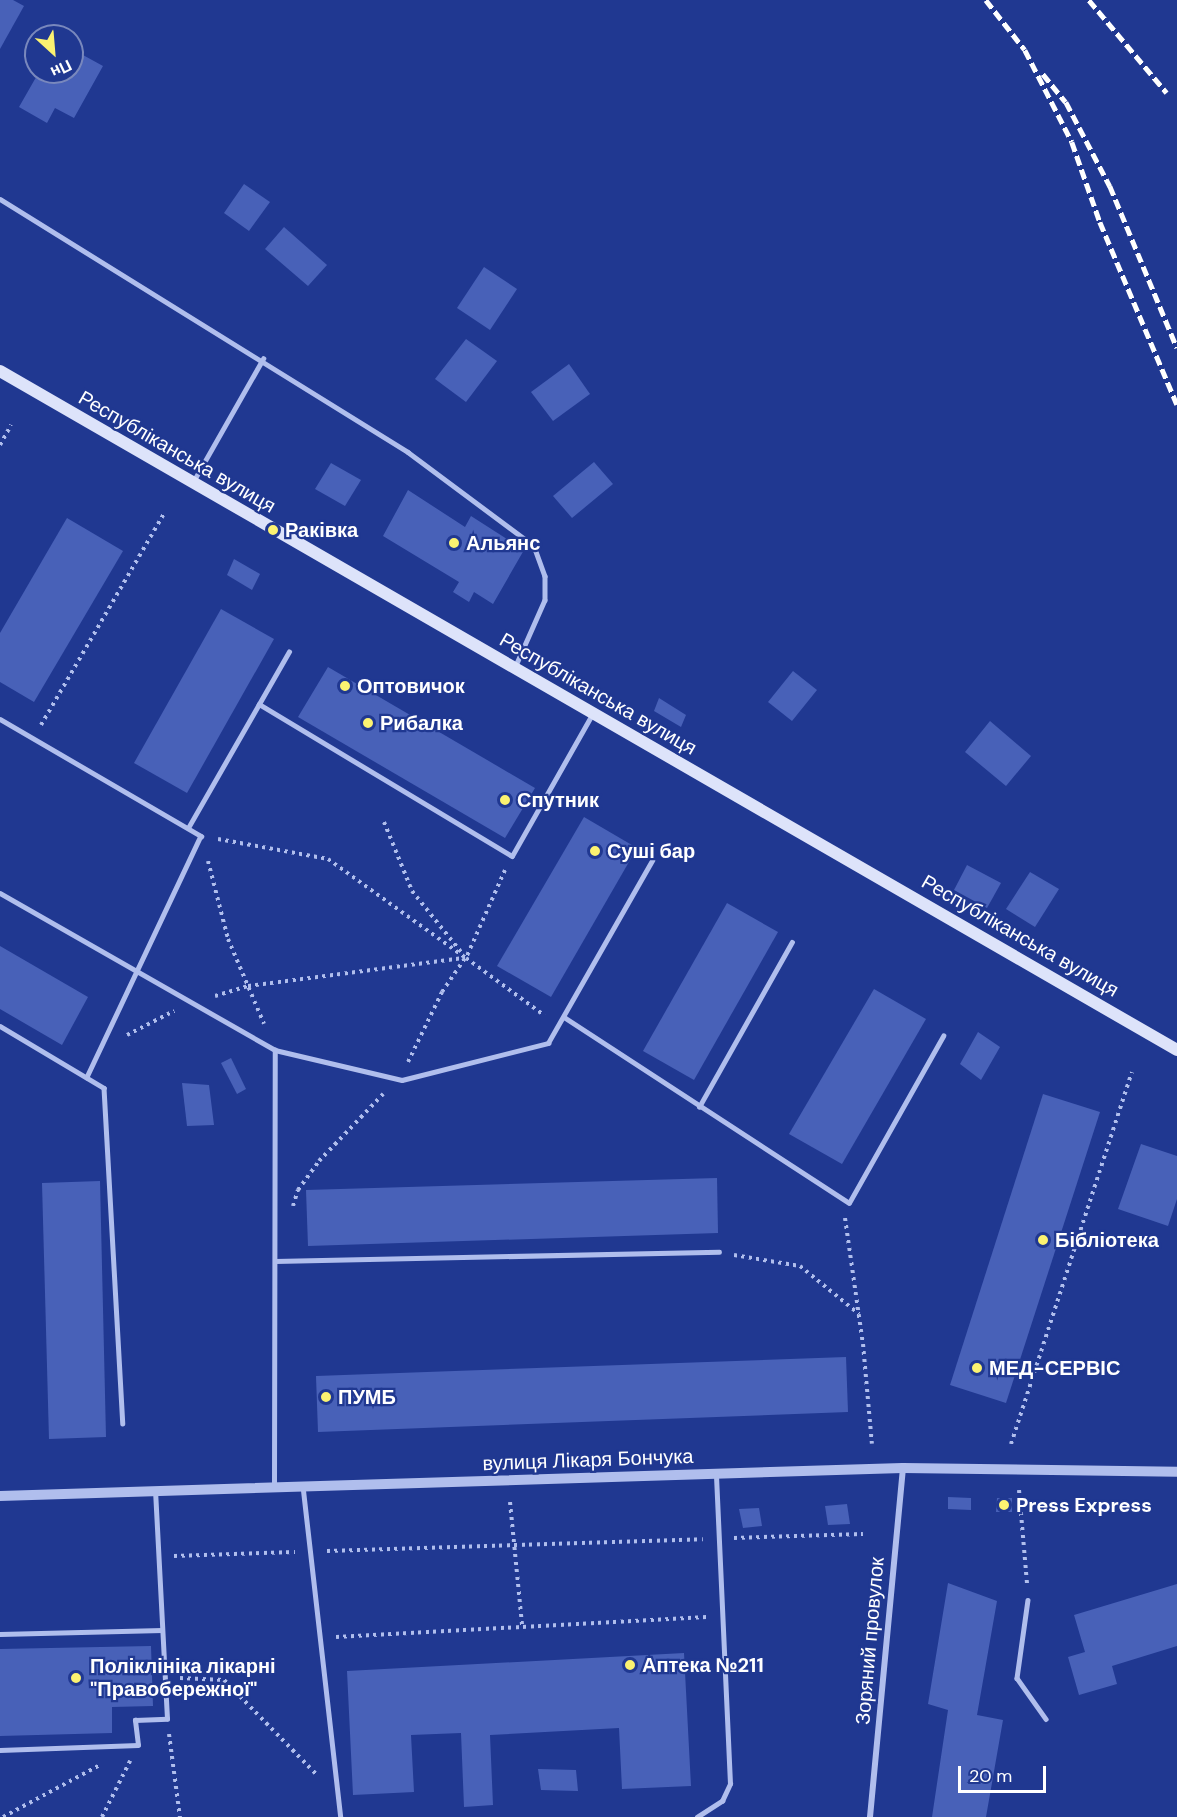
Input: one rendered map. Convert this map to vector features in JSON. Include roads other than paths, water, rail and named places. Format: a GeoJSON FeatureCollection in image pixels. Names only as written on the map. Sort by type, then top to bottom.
{"type":"FeatureCollection","features":[{"type":"Feature","properties":{"kind":"main road","name":"Республіканська вулиця"},"geometry":{"type":"LineString","coordinates":[[0,371],[192,484],[1177,1050]]}},
{"type":"Feature","properties":{"kind":"street","name":"вулиця Лікаря Бончука"},"geometry":{"type":"LineString","coordinates":[[0,1496],[903,1468],[1177,1472]]}},
{"type":"Feature","properties":{"kind":"street","name":"Зоряний провулок"},"geometry":{"type":"LineString","coordinates":[[870,1817],[903,1468]]}},
{"type":"Feature","properties":{"kind":"lane"},"geometry":{"type":"LineString","coordinates":[[0,199],[263,359],[408,452],[534,546],[545,576],[545,600],[515,669]]}},
{"type":"Feature","properties":{"kind":"lane"},"geometry":{"type":"LineString","coordinates":[[192,484],[263,359]]}},
{"type":"Feature","properties":{"kind":"lane"},"geometry":{"type":"LineString","coordinates":[[188,828],[289,652]]}},
{"type":"Feature","properties":{"kind":"lane"},"geometry":{"type":"LineString","coordinates":[[259,704],[512,856],[593,713]]}},
{"type":"Feature","properties":{"kind":"lane"},"geometry":{"type":"LineString","coordinates":[[0,719],[201,836],[87,1077]]}},
{"type":"Feature","properties":{"kind":"lane"},"geometry":{"type":"LineString","coordinates":[[0,893],[275,1050],[402,1080],[548,1043],[652,861]]}},
{"type":"Feature","properties":{"kind":"lane"},"geometry":{"type":"LineString","coordinates":[[699,1107],[792,942]]}},
{"type":"Feature","properties":{"kind":"lane"},"geometry":{"type":"LineString","coordinates":[[564,1017],[849,1203],[943,1036]]}},
{"type":"Feature","properties":{"kind":"lane"},"geometry":{"type":"LineString","coordinates":[[0,1026],[104,1088],[123,1423]]}},
{"type":"Feature","properties":{"kind":"lane"},"geometry":{"type":"LineString","coordinates":[[274,1487],[275,1050]]}},
{"type":"Feature","properties":{"kind":"lane"},"geometry":{"type":"LineString","coordinates":[[275,1261],[719,1252]]}},
{"type":"Feature","properties":{"kind":"lane"},"geometry":{"type":"LineString","coordinates":[[697,1817],[722,1801],[730,1784],[725,1617],[716,1474]]}},
{"type":"Feature","properties":{"kind":"lane"},"geometry":{"type":"LineString","coordinates":[[303,1486],[341,1817]]}},
{"type":"Feature","properties":{"kind":"lane"},"geometry":{"type":"LineString","coordinates":[[0,1750],[138,1745],[135,1720],[167,1719],[155,1492]]}},
{"type":"Feature","properties":{"kind":"lane"},"geometry":{"type":"LineString","coordinates":[[1028,1600],[1017,1678],[1046,1719]]}},
{"type":"Feature","properties":{"kind":"lane"},"geometry":{"type":"LineString","coordinates":[[0,1634],[162,1630]]}},
{"type":"Feature","properties":{"kind":"railway"},"geometry":{"type":"LineString","coordinates":[[986,0],[1025,50],[1072,142],[1100,222],[1177,404]]}},
{"type":"Feature","properties":{"kind":"railway"},"geometry":{"type":"LineString","coordinates":[[1089,0],[1167,93]]}},
{"type":"Feature","properties":{"kind":"railway"},"geometry":{"type":"LineString","coordinates":[[1043,74],[1066,102],[1110,186],[1177,348]]}},
{"type":"Feature","properties":{"kind":"place","name":"Раківка"},"geometry":{"type":"Point","coordinates":[273,530]}},
{"type":"Feature","properties":{"kind":"place","name":"Альянс"},"geometry":{"type":"Point","coordinates":[454,543]}},
{"type":"Feature","properties":{"kind":"place","name":"Оптовичок"},"geometry":{"type":"Point","coordinates":[345,686]}},
{"type":"Feature","properties":{"kind":"place","name":"Рибалка"},"geometry":{"type":"Point","coordinates":[368,723]}},
{"type":"Feature","properties":{"kind":"place","name":"Спутник"},"geometry":{"type":"Point","coordinates":[505,800]}},
{"type":"Feature","properties":{"kind":"place","name":"Суші бар"},"geometry":{"type":"Point","coordinates":[595,851]}},
{"type":"Feature","properties":{"kind":"place","name":"Бібліотека"},"geometry":{"type":"Point","coordinates":[1043,1240]}},
{"type":"Feature","properties":{"kind":"place","name":"МЕД-СЕРВІС"},"geometry":{"type":"Point","coordinates":[977,1368]}},
{"type":"Feature","properties":{"kind":"place","name":"ПУМБ"},"geometry":{"type":"Point","coordinates":[326,1397]}},
{"type":"Feature","properties":{"kind":"place","name":"Press Express"},"geometry":{"type":"Point","coordinates":[1004,1505]}},
{"type":"Feature","properties":{"kind":"place","name":"Аптека №211"},"geometry":{"type":"Point","coordinates":[630,1665]}},
{"type":"Feature","properties":{"kind":"place","name":"Поліклініка лікарні \"Правобережної\""},"geometry":{"type":"Point","coordinates":[76,1678]}}]}
